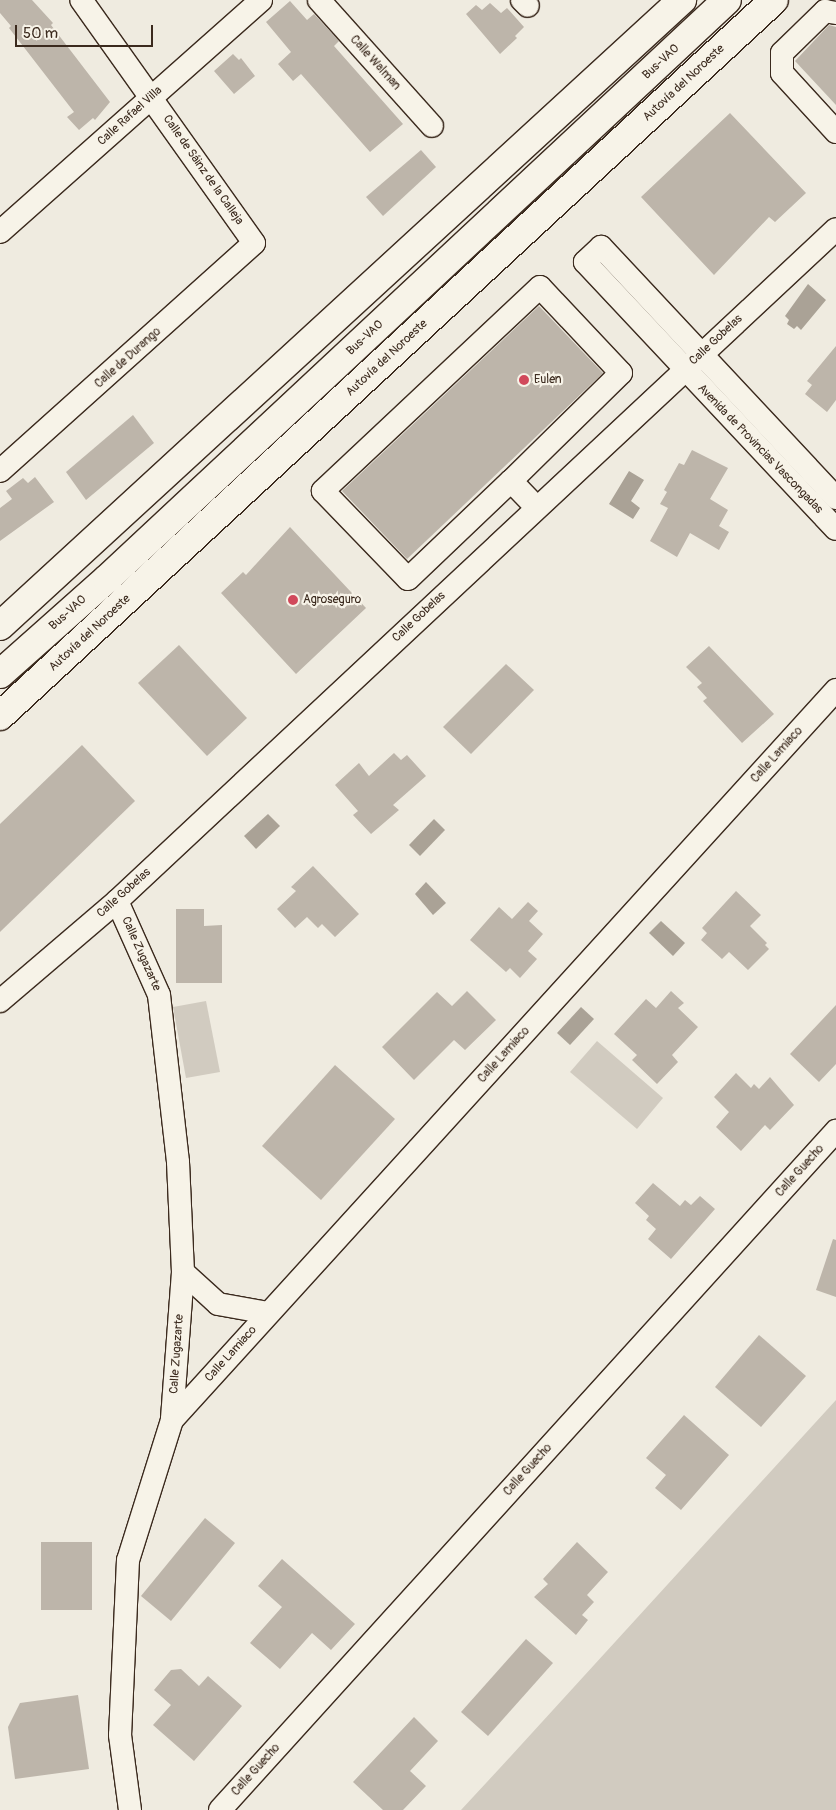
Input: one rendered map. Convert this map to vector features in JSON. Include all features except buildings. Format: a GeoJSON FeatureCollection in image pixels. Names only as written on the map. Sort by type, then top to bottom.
{"type":"FeatureCollection","features":[{"type":"Feature","properties":{"kind":"highway"},"geometry":{"type":"LineString","coordinates":[[0,626],[682,0]]}},
{"type":"Feature","properties":{"kind":"highway","name":"Bus-VAO"},"geometry":{"type":"LineString","coordinates":[[0,674],[107,579],[727,0]]}},
{"type":"Feature","properties":{"kind":"highway","name":"Autovía del Noroeste"},"geometry":{"type":"LineString","coordinates":[[0,716],[774,0]]}},
{"type":"Feature","properties":{"kind":"street","name":"Calle de Sáinz de la Calleja"},"geometry":{"type":"LineString","coordinates":[[81,0],[254,243]]}},
{"type":"Feature","properties":{"kind":"street","name":"Calle Rafael Villa"},"geometry":{"type":"LineString","coordinates":[[0,232],[260,0]]}},
{"type":"Feature","properties":{"kind":"street","name":"Calle Walman"},"geometry":{"type":"LineString","coordinates":[[319,0],[432,126]]}},
{"type":"Feature","properties":{"kind":"street"},"geometry":{"type":"LineString","coordinates":[[836,13],[825,11],[782,53],[782,73],[836,132]]}},
{"type":"Feature","properties":{"kind":"street","name":"Calle Gobelas"},"geometry":{"type":"LineString","coordinates":[[0,1001],[117,901],[536,507],[836,229]]}},
{"type":"Feature","properties":{"kind":"street","name":"Calle de Durango"},"geometry":{"type":"LineString","coordinates":[[0,471],[254,243]]}},
{"type":"Feature","properties":{"kind":"street","name":"Avenida de Provincias Vascongadas"},"geometry":{"type":"LineString","coordinates":[[836,498],[692,362],[586,262],[601,247],[692,362],[836,529]]}},
{"type":"Feature","properties":{"kind":"street"},"geometry":{"type":"LineString","coordinates":[[540,287],[621,373],[511,481],[408,579],[324,491],[540,287]]}},
{"type":"Feature","properties":{"kind":"street"},"geometry":{"type":"LineString","coordinates":[[511,481],[536,507]]}},
{"type":"Feature","properties":{"kind":"street","name":"Calle Lamiaco"},"geometry":{"type":"LineString","coordinates":[[172,1420],[836,690]]}},
{"type":"Feature","properties":{"kind":"street","name":"Calle Zugazarte"},"geometry":{"type":"LineString","coordinates":[[117,901],[159,995],[178,1162],[183,1272],[172,1420],[128,1560],[120,1735],[130,1810]]}},
{"type":"Feature","properties":{"kind":"street","name":"Calle Guecho"},"geometry":{"type":"LineString","coordinates":[[220,1810],[836,1131]]}},
{"type":"Feature","properties":{"kind":"street"},"geometry":{"type":"LineString","coordinates":[[183,1272],[218,1304],[268,1313]]}},
{"type":"Feature","properties":{"kind":"shaded area"},"geometry":{"type":"Polygon","coordinates":[[[808,284],[826,300],[801,330],[797,326],[794,329],[787,324],[789,320],[785,316],[808,284]]]}},
{"type":"Feature","properties":{"kind":"shaded area"},"geometry":{"type":"Polygon","coordinates":[[[629,471],[644,480],[631,501],[640,508],[633,519],[609,504],[629,471]]]}},
{"type":"Feature","properties":{"kind":"shaded area"},"geometry":{"type":"Polygon","coordinates":[[[268,814],[280,826],[256,849],[244,836],[268,814]]]}},
{"type":"Feature","properties":{"kind":"shaded area"},"geometry":{"type":"Polygon","coordinates":[[[434,819],[445,830],[420,856],[409,845],[434,819]]]}},
{"type":"Feature","properties":{"kind":"shaded area"},"geometry":{"type":"Polygon","coordinates":[[[426,882],[446,903],[433,915],[415,894],[426,882]]]}},
{"type":"Feature","properties":{"kind":"shaded area"},"geometry":{"type":"Polygon","coordinates":[[[661,921],[685,943],[673,956],[649,933],[661,921]]]}},
{"type":"Feature","properties":{"kind":"shaded area"},"geometry":{"type":"Polygon","coordinates":[[[206,1001],[220,1072],[186,1078],[173,1007],[206,1001]]]}},
{"type":"Feature","properties":{"kind":"shaded area"},"geometry":{"type":"Polygon","coordinates":[[[581,1007],[594,1019],[570,1045],[557,1033],[581,1007]]]}},
{"type":"Feature","properties":{"kind":"shaded area"},"geometry":{"type":"Polygon","coordinates":[[[597,1041],[663,1098],[637,1129],[570,1072],[597,1041]]]}},
{"type":"Feature","properties":{"kind":"shaded area"},"geometry":{"type":"Polygon","coordinates":[[[836,1400],[836,1810],[461,1810],[499,1769],[836,1400]]]}},
{"type":"Feature","properties":{"kind":"place","name":"Eulen"},"geometry":{"type":"Point","coordinates":[524,380]}},
{"type":"Feature","properties":{"kind":"place","name":"Agroseguro"},"geometry":{"type":"Point","coordinates":[293,600]}}]}
